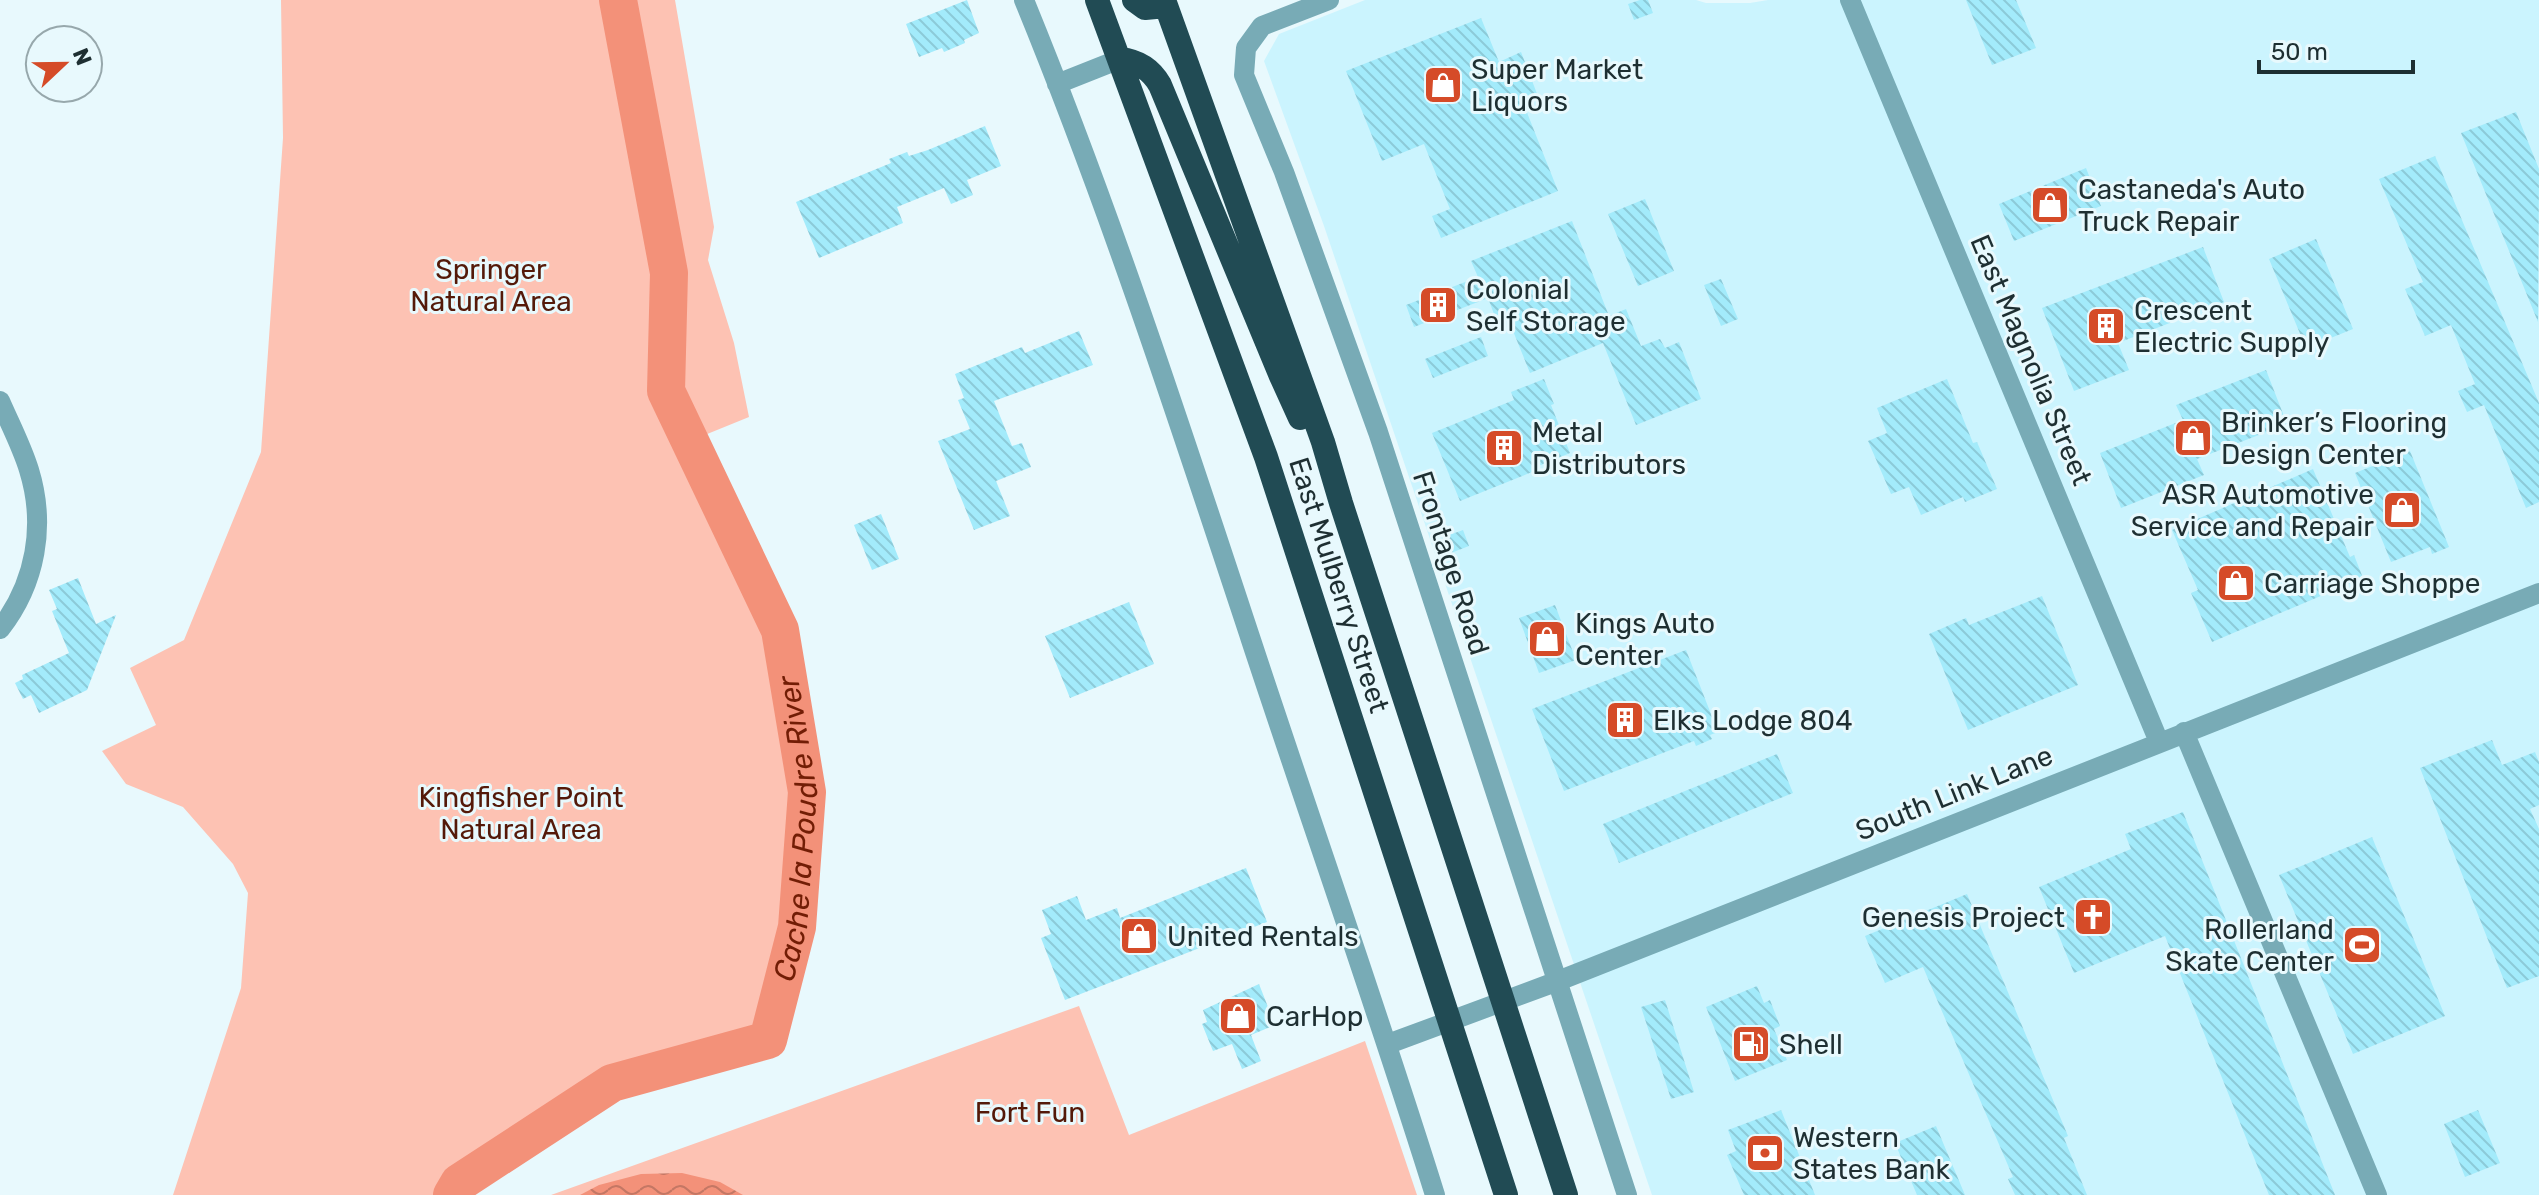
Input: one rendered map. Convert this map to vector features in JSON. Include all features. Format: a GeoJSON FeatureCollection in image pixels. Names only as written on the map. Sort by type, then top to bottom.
{"type":"FeatureCollection","features":[{"type":"Feature","properties":{"kind":"highway","name":"East Mulberry Street"},"geometry":{"type":"LineString","coordinates":[[1097,0],[1266,457],[1506,1195]]}},
{"type":"Feature","properties":{"kind":"highway"},"geometry":{"type":"LineString","coordinates":[[1134,0],[1145,8],[1171,2]]}},
{"type":"Feature","properties":{"kind":"highway","name":"East Mulberry Street"},"geometry":{"type":"LineString","coordinates":[[1171,2],[1323,442],[1566,1195]]}},
{"type":"Feature","properties":{"kind":"highway"},"geometry":{"type":"LineString","coordinates":[[1120,59],[1146,68],[1160,85],[1280,374],[1341,503]]}},
{"type":"Feature","properties":{"kind":"street"},"geometry":{"type":"LineString","coordinates":[[1024,0],[1200,479],[1255,653],[1388,1044],[1435,1195]]}},
{"type":"Feature","properties":{"kind":"street","name":"Frontage Road"},"geometry":{"type":"LineString","coordinates":[[1329,0],[1262,26],[1246,48],[1244,75],[1284,172],[1378,432],[1627,1195]]}},
{"type":"Feature","properties":{"kind":"street","name":"East Magnolia Street"},"geometry":{"type":"LineString","coordinates":[[1850,0],[2159,742]]}},
{"type":"Feature","properties":{"kind":"street"},"geometry":{"type":"LineString","coordinates":[[1057,84],[1120,59]]}},
{"type":"Feature","properties":{"kind":"street"},"geometry":{"type":"LineString","coordinates":[[0,401],[28,468],[38,525],[31,569],[18,602],[0,629]]}},
{"type":"Feature","properties":{"kind":"street","name":"South Link Lane"},"geometry":{"type":"LineString","coordinates":[[1388,1044],[1558,981],[2539,593]]}},
{"type":"Feature","properties":{"kind":"street"},"geometry":{"type":"LineString","coordinates":[[2184,732],[2377,1195]]}},
{"type":"Feature","properties":{"kind":"shaded area"},"geometry":{"type":"Polygon","coordinates":[[[1365,0],[1696,0],[1706,3],[1750,3],[1768,0],[2539,0],[2539,1195],[1652,1195],[1324,226],[1264,61],[1279,34],[1365,0]]]}},
{"type":"Feature","properties":{"kind":"green space","name":"Kingfisher Point Natural Area"},"geometry":{"type":"Polygon","coordinates":[[[281,0],[675,0],[714,227],[708,260],[734,343],[749,417],[690,441],[780,630],[807,792],[797,927],[768,1040],[612,1083],[459,1183],[452,1195],[173,1195],[241,988],[248,893],[233,864],[183,807],[126,784],[102,751],[156,725],[130,668],[184,640],[261,452],[283,138],[281,0]]]}},
{"type":"Feature","properties":{"kind":"green space","name":"Fort Fun"},"geometry":{"type":"Polygon","coordinates":[[[1079,1006],[1129,1135],[1365,1041],[1417,1195],[551,1195],[1079,1006]]]}},
{"type":"Feature","properties":{"kind":"water"},"geometry":{"type":"Polygon","coordinates":[[[682,1173],[720,1182],[743,1195],[580,1195],[599,1185],[641,1174],[682,1173]]]}},
{"type":"Feature","properties":{"kind":"building"},"geometry":{"type":"Polygon","coordinates":[[[967,0],[979,33],[944,52],[942,48],[919,57],[906,24],[967,0]]]}},
{"type":"Feature","properties":{"kind":"building"},"geometry":{"type":"Polygon","coordinates":[[[1648,0],[1653,13],[1634,20],[1628,4],[1648,0]]]}},
{"type":"Feature","properties":{"kind":"building"},"geometry":{"type":"Polygon","coordinates":[[[1966,0],[2016,0],[2036,48],[1992,65],[1966,0]]]}},
{"type":"Feature","properties":{"kind":"building"},"geometry":{"type":"Polygon","coordinates":[[[1481,18],[1499,62],[1521,52],[1539,99],[1524,105],[1558,191],[1441,238],[1432,216],[1450,209],[1424,144],[1382,161],[1346,71],[1481,18]]]}},
{"type":"Feature","properties":{"kind":"building"},"geometry":{"type":"Polygon","coordinates":[[[2516,112],[2539,169],[2538,322],[2461,133],[2516,112]]]}},
{"type":"Feature","properties":{"kind":"building"},"geometry":{"type":"Polygon","coordinates":[[[985,126],[1001,166],[967,180],[973,195],[951,204],[944,188],[897,207],[903,223],[819,258],[796,202],[891,163],[889,159],[907,152],[909,156],[928,150],[985,126]]]}},
{"type":"Feature","properties":{"kind":"building"},"geometry":{"type":"Polygon","coordinates":[[[2435,156],[2539,403],[2539,502],[2526,508],[2484,405],[2467,412],[2458,391],[2475,384],[2451,325],[2425,336],[2405,289],[2423,282],[2379,179],[2435,156]]]}},
{"type":"Feature","properties":{"kind":"building","name":"Castaneda's Auto Truck Repair"},"geometry":{"type":"Polygon","coordinates":[[[2086,168],[2101,206],[2014,241],[1999,204],[2086,168]]]}},
{"type":"Feature","properties":{"kind":"building"},"geometry":{"type":"Polygon","coordinates":[[[1645,199],[1674,271],[1638,286],[1608,214],[1645,199]]]}},
{"type":"Feature","properties":{"kind":"building"},"geometry":{"type":"Polygon","coordinates":[[[1572,221],[1609,316],[1626,309],[1641,346],[1660,339],[1665,348],[1679,342],[1701,399],[1636,425],[1603,343],[1530,373],[1511,326],[1500,330],[1488,298],[1414,327],[1406,305],[1478,277],[1471,261],[1572,221]]]}},
{"type":"Feature","properties":{"kind":"building"},"geometry":{"type":"Polygon","coordinates":[[[2316,239],[2353,329],[2306,348],[2269,259],[2316,239]]]}},
{"type":"Feature","properties":{"kind":"building","name":"Crescent Electric Supply"},"geometry":{"type":"Polygon","coordinates":[[[2203,247],[2224,302],[2118,343],[2129,370],[2074,391],[2042,308],[2203,247]]]}},
{"type":"Feature","properties":{"kind":"building"},"geometry":{"type":"Polygon","coordinates":[[[1721,279],[1738,319],[1721,326],[1704,285],[1721,279]]]}},
{"type":"Feature","properties":{"kind":"building"},"geometry":{"type":"Polygon","coordinates":[[[1079,331],[1093,365],[994,401],[1012,446],[1022,443],[1031,467],[996,481],[1010,516],[974,530],[938,441],[970,429],[958,400],[964,398],[955,374],[1022,347],[1025,353],[1079,331]]]}},
{"type":"Feature","properties":{"kind":"building"},"geometry":{"type":"Polygon","coordinates":[[[1481,337],[1488,356],[1433,378],[1425,359],[1481,337]]]}},
{"type":"Feature","properties":{"kind":"building","name":"Brinker’s Flooring Design Center"},"geometry":{"type":"Polygon","coordinates":[[[2266,370],[2287,424],[2197,459],[2204,475],[2121,508],[2100,453],[2183,420],[2176,405],[2266,370]]]}},
{"type":"Feature","properties":{"kind":"building","name":"Metal Distributors"},"geometry":{"type":"Polygon","coordinates":[[[1544,379],[1570,453],[1460,501],[1432,433],[1514,400],[1511,392],[1544,379]]]}},
{"type":"Feature","properties":{"kind":"building"},"geometry":{"type":"Polygon","coordinates":[[[1947,379],[1973,443],[1977,442],[1997,489],[1965,502],[1963,497],[1921,515],[1909,487],[1891,494],[1868,441],[1887,433],[1877,408],[1947,379]]]}},
{"type":"Feature","properties":{"kind":"building","name":"ASR Automotive Service and Repair"},"geometry":{"type":"Polygon","coordinates":[[[2410,451],[2449,547],[2432,554],[2430,547],[2391,562],[2355,473],[2410,451]]]}},
{"type":"Feature","properties":{"kind":"building"},"geometry":{"type":"Polygon","coordinates":[[[2313,469],[2350,557],[2354,555],[2363,578],[2212,642],[2191,593],[2198,590],[2172,530],[2313,469]]]}},
{"type":"Feature","properties":{"kind":"building"},"geometry":{"type":"Polygon","coordinates":[[[881,514],[899,559],[872,570],[854,525],[881,514]]]}},
{"type":"Feature","properties":{"kind":"building"},"geometry":{"type":"Polygon","coordinates":[[[1463,530],[1469,546],[1451,553],[1444,537],[1463,530]]]}},
{"type":"Feature","properties":{"kind":"building"},"geometry":{"type":"Polygon","coordinates":[[[78,578],[96,624],[116,615],[87,690],[39,713],[31,695],[23,699],[15,683],[23,679],[22,675],[69,653],[52,611],[57,609],[49,590],[78,578]]]}},
{"type":"Feature","properties":{"kind":"building"},"geometry":{"type":"Polygon","coordinates":[[[2042,596],[2078,685],[1968,730],[1929,634],[1966,618],[1969,625],[2042,596]]]}},
{"type":"Feature","properties":{"kind":"building"},"geometry":{"type":"Polygon","coordinates":[[[1129,602],[1154,664],[1070,698],[1045,636],[1129,602]]]}},
{"type":"Feature","properties":{"kind":"building","name":"Kings Auto Center"},"geometry":{"type":"Polygon","coordinates":[[[1555,605],[1576,660],[1539,673],[1519,618],[1555,605]]]}},
{"type":"Feature","properties":{"kind":"building","name":"Elks Lodge 804"},"geometry":{"type":"Polygon","coordinates":[[[1686,650],[1718,732],[1710,735],[1712,739],[1696,746],[1694,741],[1564,791],[1532,709],[1686,650]]]}},
{"type":"Feature","properties":{"kind":"building"},"geometry":{"type":"Polygon","coordinates":[[[2492,740],[2502,765],[2535,752],[2539,762],[2539,805],[2530,809],[2539,829],[2539,976],[2507,988],[2420,768],[2492,740]]]}},
{"type":"Feature","properties":{"kind":"building"},"geometry":{"type":"Polygon","coordinates":[[[1777,754],[1793,793],[1619,863],[1603,824],[1777,754]]]}},
{"type":"Feature","properties":{"kind":"building"},"geometry":{"type":"Polygon","coordinates":[[[2183,812],[2335,1195],[2269,1195],[2165,936],[2074,973],[2039,887],[2131,849],[2125,834],[2183,812]]]}},
{"type":"Feature","properties":{"kind":"building","name":"Rollerland Skate Center"},"geometry":{"type":"Polygon","coordinates":[[[2372,837],[2445,1016],[2353,1054],[2279,875],[2372,837]]]}},
{"type":"Feature","properties":{"kind":"building","name":"United Rentals"},"geometry":{"type":"Polygon","coordinates":[[[1246,868],[1267,922],[1065,1000],[1041,938],[1051,934],[1042,910],[1077,896],[1086,920],[1117,908],[1120,918],[1246,868]]]}},
{"type":"Feature","properties":{"kind":"building"},"geometry":{"type":"Polygon","coordinates":[[[1967,894],[2068,1136],[2064,1138],[2087,1195],[2015,1195],[2008,1179],[2013,1177],[1923,967],[1885,983],[1865,936],[1967,894]]]}},
{"type":"Feature","properties":{"kind":"building","name":"CarHop"},"geometry":{"type":"Polygon","coordinates":[[[1259,984],[1275,1025],[1251,1035],[1261,1061],[1242,1069],[1232,1044],[1213,1051],[1202,1024],[1207,1022],[1203,1010],[1259,984]]]}},
{"type":"Feature","properties":{"kind":"building","name":"Shell"},"geometry":{"type":"Polygon","coordinates":[[[1757,986],[1764,1003],[1770,1000],[1780,1026],[1774,1029],[1787,1060],[1735,1081],[1706,1007],[1757,986]]]}},
{"type":"Feature","properties":{"kind":"building"},"geometry":{"type":"Polygon","coordinates":[[[1665,1000],[1694,1092],[1671,1099],[1641,1007],[1665,1000]]]}},
{"type":"Feature","properties":{"kind":"building","name":"Western States Bank"},"geometry":{"type":"Polygon","coordinates":[[[1781,1110],[1815,1195],[1744,1195],[1727,1155],[1736,1151],[1728,1130],[1781,1110]]]}},
{"type":"Feature","properties":{"kind":"building"},"geometry":{"type":"Polygon","coordinates":[[[2478,1110],[2500,1163],[2465,1177],[2444,1124],[2478,1110]]]}},
{"type":"Feature","properties":{"kind":"building"},"geometry":{"type":"Polygon","coordinates":[[[1936,1126],[1965,1195],[1917,1195],[1895,1143],[1936,1126]]]}},
{"type":"Feature","properties":{"kind":"waterway","name":"Cache la Poudre River"},"geometry":{"type":"LineString","coordinates":[[452,1195],[459,1183],[612,1083],[768,1040],[797,927],[807,792],[780,630],[666,391],[669,273],[618,0]]}},
{"type":"Feature","properties":{"kind":"place","name":"Super Market Liquors"},"geometry":{"type":"Point","coordinates":[1443,85]}},
{"type":"Feature","properties":{"kind":"place","name":"Castaneda's Auto Truck Repair"},"geometry":{"type":"Point","coordinates":[2050,205]}},
{"type":"Feature","properties":{"kind":"place","name":"Colonial Self Storage"},"geometry":{"type":"Point","coordinates":[1438,305]}},
{"type":"Feature","properties":{"kind":"place","name":"Crescent Electric Supply"},"geometry":{"type":"Point","coordinates":[2106,326]}},
{"type":"Feature","properties":{"kind":"place","name":"Brinker’s Flooring Design Center"},"geometry":{"type":"Point","coordinates":[2193,438]}},
{"type":"Feature","properties":{"kind":"place","name":"Metal Distributors"},"geometry":{"type":"Point","coordinates":[1504,448]}},
{"type":"Feature","properties":{"kind":"place","name":"ASR Automotive Service and Repair"},"geometry":{"type":"Point","coordinates":[2402,510]}},
{"type":"Feature","properties":{"kind":"place","name":"Carriage Shoppe"},"geometry":{"type":"Point","coordinates":[2236,583]}},
{"type":"Feature","properties":{"kind":"place","name":"Kings Auto Center"},"geometry":{"type":"Point","coordinates":[1547,639]}},
{"type":"Feature","properties":{"kind":"place","name":"Elks Lodge 804"},"geometry":{"type":"Point","coordinates":[1625,720]}},
{"type":"Feature","properties":{"kind":"place","name":"Genesis Project"},"geometry":{"type":"Point","coordinates":[2093,917]}},
{"type":"Feature","properties":{"kind":"place","name":"United Rentals"},"geometry":{"type":"Point","coordinates":[1139,936]}},
{"type":"Feature","properties":{"kind":"place","name":"Rollerland Skate Center"},"geometry":{"type":"Point","coordinates":[2362,945]}},
{"type":"Feature","properties":{"kind":"place","name":"CarHop"},"geometry":{"type":"Point","coordinates":[1238,1016]}},
{"type":"Feature","properties":{"kind":"place","name":"Shell"},"geometry":{"type":"Point","coordinates":[1751,1044]}},
{"type":"Feature","properties":{"kind":"place","name":"Western States Bank"},"geometry":{"type":"Point","coordinates":[1765,1153]}},
{"type":"Feature","properties":{"kind":"park label","name":"Springer Natural Area"},"geometry":{"type":"Point","coordinates":[491,285]}}]}
